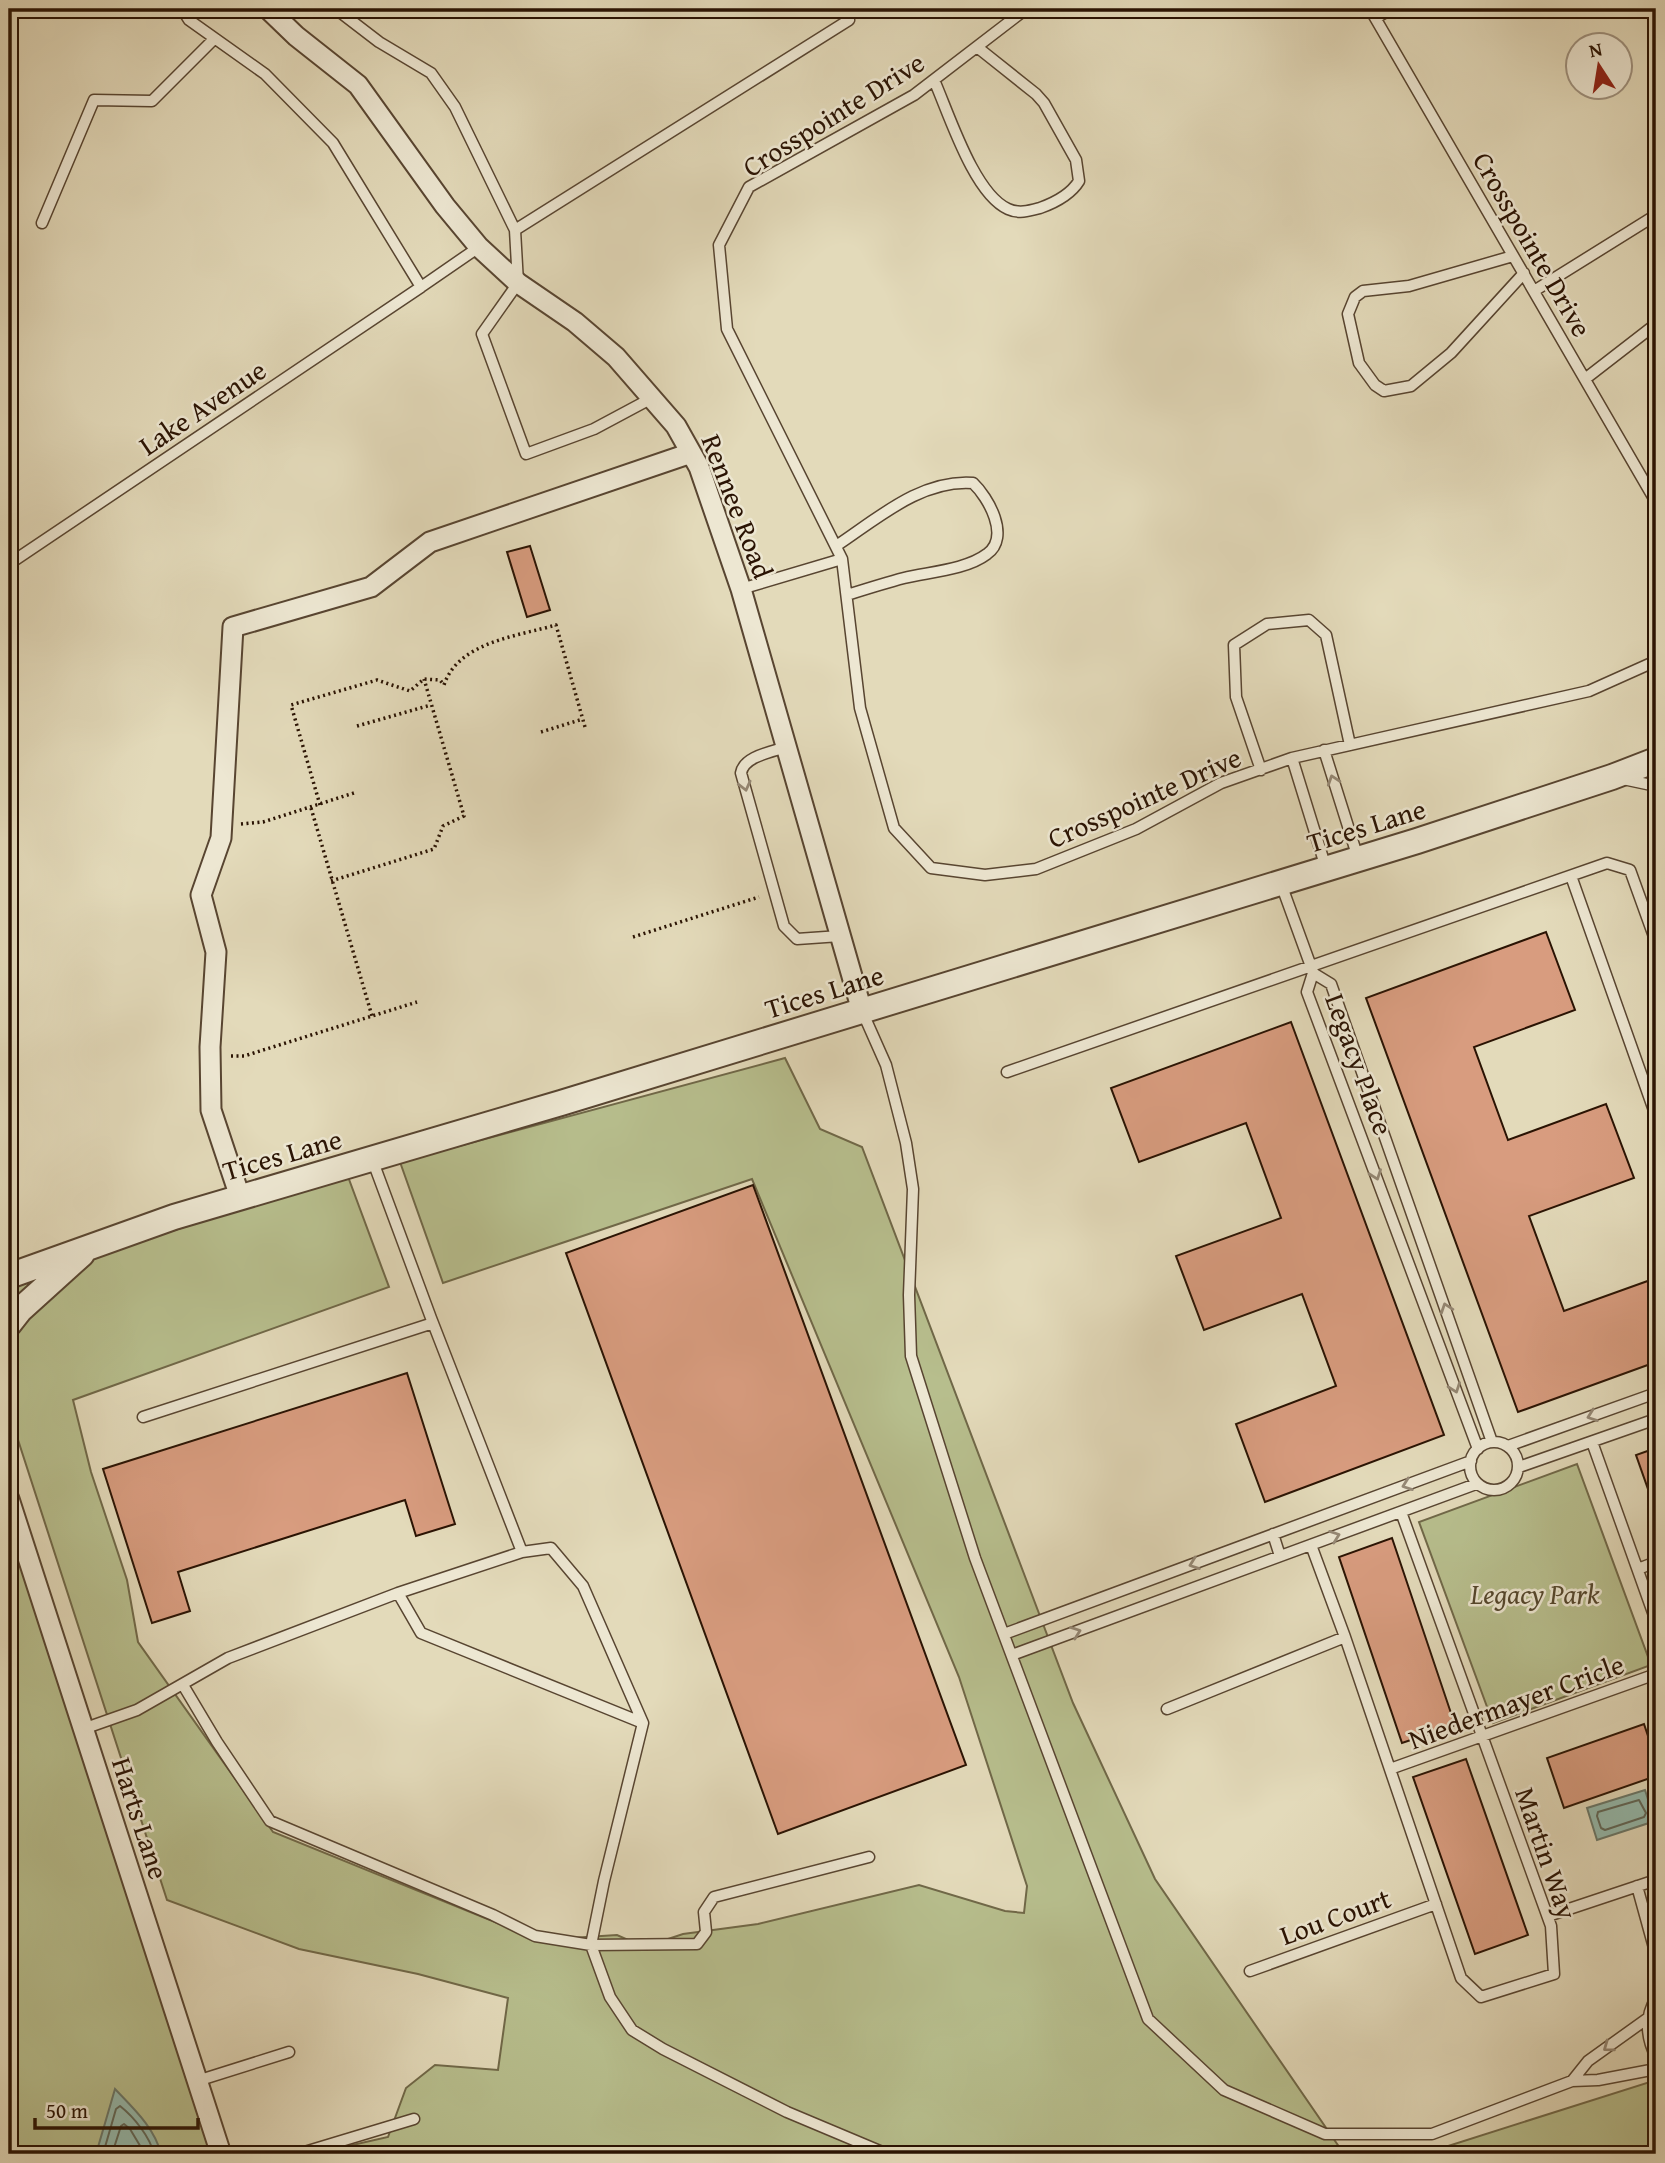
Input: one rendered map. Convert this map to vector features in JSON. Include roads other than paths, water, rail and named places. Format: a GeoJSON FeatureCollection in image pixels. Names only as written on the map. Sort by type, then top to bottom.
{"type":"FeatureCollection","features":[{"type":"Feature","properties":{"kind":"street","name":"Rennee Road"},"geometry":{"type":"LineString","coordinates":[[268,9],[296,36],[358,85],[445,206],[479,247],[518,283],[575,322],[616,358],[676,426],[699,467],[741,589],[862,1011]]}},
{"type":"Feature","properties":{"kind":"street"},"geometry":{"type":"LineString","coordinates":[[240,1197],[211,1110],[210,1047],[216,951],[201,895],[222,826],[233,627],[371,587],[429,542],[691,453]]}},
{"type":"Feature","properties":{"kind":"street","name":"Tices Lane"},"geometry":{"type":"LineString","coordinates":[[9,1276],[240,1197],[862,1011],[1281,882],[1612,778],[1656,760]]}},
{"type":"Feature","properties":{"kind":"street"},"geometry":{"type":"LineString","coordinates":[[9,1324],[20,1310],[91,1246]]}},
{"type":"Feature","properties":{"kind":"street","name":"Harts Lane"},"geometry":{"type":"LineString","coordinates":[[9,1499],[221,2154]]}},
{"type":"Feature","properties":{"kind":"lane"},"geometry":{"type":"LineString","coordinates":[[182,9],[189,20],[265,74],[333,143],[421,287]]}},
{"type":"Feature","properties":{"kind":"lane"},"geometry":{"type":"LineString","coordinates":[[336,9],[379,42],[431,73],[455,107],[515,230],[518,283],[482,334],[526,454],[594,429],[653,397]]}},
{"type":"Feature","properties":{"kind":"lane"},"geometry":{"type":"LineString","coordinates":[[515,230],[849,20],[844,9]]}},
{"type":"Feature","properties":{"kind":"lane","name":"Crosspointe Drive"},"geometry":{"type":"LineString","coordinates":[[1026,9],[915,95],[749,187],[719,246],[727,329],[842,559],[860,708],[894,828],[931,868],[985,875],[1036,869],[1136,830],[1220,783],[1293,758],[1589,691],[1656,661]]}},
{"type":"Feature","properties":{"kind":"lane"},"geometry":{"type":"LineString","coordinates":[[1373,13],[1391,9]]}},
{"type":"Feature","properties":{"kind":"lane","name":"Crosspointe Drive"},"geometry":{"type":"LineString","coordinates":[[1373,13],[1656,502]]}},
{"type":"Feature","properties":{"kind":"lane"},"geometry":{"type":"LineString","coordinates":[[42,223],[94,100],[152,102],[214,38]]}},
{"type":"Feature","properties":{"kind":"lane"},"geometry":{"type":"LineString","coordinates":[[934,80],[973,170],[982,186],[1006,209],[1026,212],[1047,205],[1076,187],[1079,181],[1076,160],[1044,103],[977,47]]}},
{"type":"Feature","properties":{"kind":"lane"},"geometry":{"type":"LineString","coordinates":[[1534,291],[1656,215]]}},
{"type":"Feature","properties":{"kind":"lane","name":"Lake Avenue"},"geometry":{"type":"LineString","coordinates":[[9,564],[479,247]]}},
{"type":"Feature","properties":{"kind":"lane"},"geometry":{"type":"LineString","coordinates":[[1513,256],[1409,286],[1363,291],[1355,298],[1348,314],[1363,372],[1384,391],[1411,386],[1451,353],[1524,273]]}},
{"type":"Feature","properties":{"kind":"lane"},"geometry":{"type":"LineString","coordinates":[[1585,379],[1656,324]]}},
{"type":"Feature","properties":{"kind":"lane"},"geometry":{"type":"LineString","coordinates":[[836,546],[901,503],[936,486],[961,482],[973,483],[983,493],[997,528],[992,550],[986,556],[847,595]]}},
{"type":"Feature","properties":{"kind":"lane"},"geometry":{"type":"LineString","coordinates":[[741,589],[842,559]]}},
{"type":"Feature","properties":{"kind":"lane"},"geometry":{"type":"LineString","coordinates":[[1261,770],[1236,697],[1234,645],[1267,624],[1309,620],[1326,635],[1350,745]]}},
{"type":"Feature","properties":{"kind":"lane"},"geometry":{"type":"LineString","coordinates":[[786,747],[749,761],[741,769],[784,926],[793,937],[812,940],[840,936]]}},
{"type":"Feature","properties":{"kind":"lane"},"geometry":{"type":"LineString","coordinates":[[1324,750],[1358,858]]}},
{"type":"Feature","properties":{"kind":"lane"},"geometry":{"type":"LineString","coordinates":[[1293,758],[1326,868]]}},
{"type":"Feature","properties":{"kind":"lane"},"geometry":{"type":"LineString","coordinates":[[1612,778],[1656,786]]}},
{"type":"Feature","properties":{"kind":"lane"},"geometry":{"type":"LineString","coordinates":[[1007,1072],[1312,970],[1607,863],[1630,870],[1656,942]]}},
{"type":"Feature","properties":{"kind":"lane"},"geometry":{"type":"LineString","coordinates":[[1572,876],[1656,1116]]}},
{"type":"Feature","properties":{"kind":"lane"},"geometry":{"type":"LineString","coordinates":[[1281,882],[1312,970]]}},
{"type":"Feature","properties":{"kind":"lane","name":"Legacy Place"},"geometry":{"type":"LineString","coordinates":[[1478,1448],[1307,992],[1312,970],[1331,984],[1492,1442]]}},
{"type":"Feature","properties":{"kind":"lane"},"geometry":{"type":"LineString","coordinates":[[862,1011],[886,1065],[906,1143],[913,1189],[909,1295],[911,1356],[975,1558],[1148,2019],[1224,2090],[1325,2134],[1432,2134],[1572,2081],[1598,2080],[1656,2069]]}},
{"type":"Feature","properties":{"kind":"lane"},"geometry":{"type":"LineString","coordinates":[[372,1158],[522,1552]]}},
{"type":"Feature","properties":{"kind":"lane"},"geometry":{"type":"LineString","coordinates":[[143,1417],[433,1323]]}},
{"type":"Feature","properties":{"kind":"lane"},"geometry":{"type":"LineString","coordinates":[[1508,1446],[1518,1459],[1517,1475],[1506,1487],[1490,1490],[1476,1484],[1471,1461],[1478,1448],[1492,1442],[1508,1446],[1656,1392]]}},
{"type":"Feature","properties":{"kind":"lane"},"geometry":{"type":"LineString","coordinates":[[1519,1467],[1656,1419]]}},
{"type":"Feature","properties":{"kind":"lane"},"geometry":{"type":"LineString","coordinates":[[1591,1442],[1656,1621]]}},
{"type":"Feature","properties":{"kind":"lane"},"geometry":{"type":"LineString","coordinates":[[1004,1634],[1471,1461]]}},
{"type":"Feature","properties":{"kind":"lane"},"geometry":{"type":"LineString","coordinates":[[1012,1655],[1476,1484]]}},
{"type":"Feature","properties":{"kind":"lane","name":"Martin Way"},"geometry":{"type":"LineString","coordinates":[[1311,1545],[1461,1978],[1481,1997],[1554,1974],[1548,1916],[1401,1512]]}},
{"type":"Feature","properties":{"kind":"lane"},"geometry":{"type":"LineString","coordinates":[[1273,1534],[1280,1556]]}},
{"type":"Feature","properties":{"kind":"lane"},"geometry":{"type":"LineString","coordinates":[[83,1729],[137,1710],[228,1657],[398,1593],[522,1552],[551,1548],[583,1587],[643,1723],[591,1945],[610,1997],[632,2029],[663,2049],[787,2112],[887,2154]]}},
{"type":"Feature","properties":{"kind":"lane"},"geometry":{"type":"LineString","coordinates":[[1637,1569],[1656,1562]]}},
{"type":"Feature","properties":{"kind":"lane"},"geometry":{"type":"LineString","coordinates":[[398,1593],[421,1633],[643,1723]]}},
{"type":"Feature","properties":{"kind":"lane"},"geometry":{"type":"LineString","coordinates":[[1167,1709],[1345,1637]]}},
{"type":"Feature","properties":{"kind":"lane","name":"Niedermayer Cricle"},"geometry":{"type":"LineString","coordinates":[[1390,1769],[1656,1674]]}},
{"type":"Feature","properties":{"kind":"lane"},"geometry":{"type":"LineString","coordinates":[[183,1685],[270,1821],[493,1915],[535,1936],[591,1945],[696,1944],[706,1932],[704,1912],[714,1897],[869,1857]]}},
{"type":"Feature","properties":{"kind":"lane"},"geometry":{"type":"LineString","coordinates":[[1548,1916],[1656,1880]]}},
{"type":"Feature","properties":{"kind":"lane"},"geometry":{"type":"LineString","coordinates":[[1637,1886],[1656,1955]]}},
{"type":"Feature","properties":{"kind":"lane","name":"Lou Court"},"geometry":{"type":"LineString","coordinates":[[1250,1971],[1436,1904]]}},
{"type":"Feature","properties":{"kind":"lane"},"geometry":{"type":"LineString","coordinates":[[1656,1998],[1648,2018],[1647,2032],[1656,2057]]}},
{"type":"Feature","properties":{"kind":"lane"},"geometry":{"type":"LineString","coordinates":[[1572,2081],[1588,2061],[1648,2018]]}},
{"type":"Feature","properties":{"kind":"lane"},"geometry":{"type":"LineString","coordinates":[[197,2081],[289,2052]]}},
{"type":"Feature","properties":{"kind":"lane"},"geometry":{"type":"LineString","coordinates":[[298,2154],[414,2119]]}},
{"type":"Feature","properties":{"kind":"water"},"geometry":{"type":"Polygon","coordinates":[[[1645,1790],[1655,1821],[1597,1840],[1587,1808],[1645,1790]]]}},
{"type":"Feature","properties":{"kind":"water"},"geometry":{"type":"Polygon","coordinates":[[[115,2089],[149,2127],[161,2154],[96,2154],[115,2089]]]}},
{"type":"Feature","properties":{"kind":"park label","name":"Legacy Park"},"geometry":{"type":"Point","coordinates":[1535,1593]}}]}
